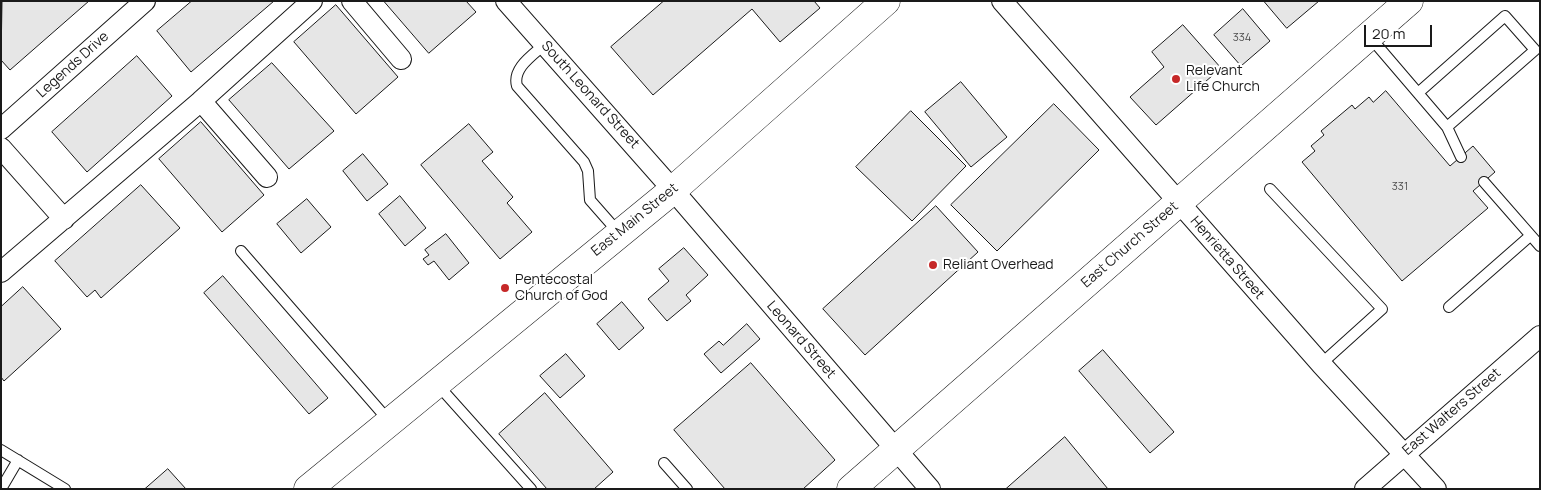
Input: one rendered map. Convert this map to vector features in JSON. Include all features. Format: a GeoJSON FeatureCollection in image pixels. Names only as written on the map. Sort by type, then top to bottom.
{"type":"FeatureCollection","features":[{"type":"Feature","properties":{"kind":"main road","name":"East Main Street"},"geometry":{"type":"LineString","coordinates":[[308,489],[673,190],[886,1]]}},
{"type":"Feature","properties":{"kind":"main road","name":"East Church Street"},"geometry":{"type":"LineString","coordinates":[[851,489],[1409,1]]}},
{"type":"Feature","properties":{"kind":"street","name":"Legends Drive"},"geometry":{"type":"LineString","coordinates":[[1,129],[145,1]]}},
{"type":"Feature","properties":{"kind":"street"},"geometry":{"type":"LineString","coordinates":[[1,272],[200,101],[312,1]]}},
{"type":"Feature","properties":{"kind":"street"},"geometry":{"type":"LineString","coordinates":[[352,1],[401,59]]}},
{"type":"Feature","properties":{"kind":"street","name":"South Leonard Street"},"geometry":{"type":"LineString","coordinates":[[506,1],[673,190]]}},
{"type":"Feature","properties":{"kind":"street","name":"Henrietta Street"},"geometry":{"type":"LineString","coordinates":[[1002,1],[1321,364],[1436,489]]}},
{"type":"Feature","properties":{"kind":"street"},"geometry":{"type":"LineString","coordinates":[[200,101],[267,177]]}},
{"type":"Feature","properties":{"kind":"street"},"geometry":{"type":"LineString","coordinates":[[1,148],[64,218]]}},
{"type":"Feature","properties":{"kind":"street","name":"Leonard Street"},"geometry":{"type":"LineString","coordinates":[[673,190],[930,489]]}},
{"type":"Feature","properties":{"kind":"street","name":"East Walters Street"},"geometry":{"type":"LineString","coordinates":[[1365,489],[1540,336]]}},
{"type":"Feature","properties":{"kind":"lane"},"geometry":{"type":"LineString","coordinates":[[1418,93],[1505,16],[1535,50],[1447,127]]}},
{"type":"Feature","properties":{"kind":"lane"},"geometry":{"type":"LineString","coordinates":[[1370,36],[1447,127],[1461,156]]}},
{"type":"Feature","properties":{"kind":"lane"},"geometry":{"type":"LineString","coordinates":[[544,44],[519,68],[515,79],[517,86],[584,162],[588,171],[590,200],[619,234]]}},
{"type":"Feature","properties":{"kind":"lane"},"geometry":{"type":"LineString","coordinates":[[1484,182],[1540,246]]}},
{"type":"Feature","properties":{"kind":"lane"},"geometry":{"type":"LineString","coordinates":[[1270,189],[1382,309],[1321,364]]}},
{"type":"Feature","properties":{"kind":"lane"},"geometry":{"type":"LineString","coordinates":[[1449,307],[1530,236]]}},
{"type":"Feature","properties":{"kind":"lane"},"geometry":{"type":"LineString","coordinates":[[241,251],[389,422]]}},
{"type":"Feature","properties":{"kind":"lane"},"geometry":{"type":"LineString","coordinates":[[436,384],[531,489]]}},
{"type":"Feature","properties":{"kind":"lane"},"geometry":{"type":"LineString","coordinates":[[1,450],[65,489]]}},
{"type":"Feature","properties":{"kind":"lane"},"geometry":{"type":"LineString","coordinates":[[1,489],[18,460]]}},
{"type":"Feature","properties":{"kind":"lane"},"geometry":{"type":"LineString","coordinates":[[664,464],[686,489]]}},
{"type":"Feature","properties":{"kind":"building"},"geometry":{"type":"Polygon","coordinates":[[[2,1],[89,1],[10,70],[1,60],[2,1]]]}},
{"type":"Feature","properties":{"kind":"building"},"geometry":{"type":"Polygon","coordinates":[[[192,1],[274,1],[191,72],[157,31],[192,1]]]}},
{"type":"Feature","properties":{"kind":"building"},"geometry":{"type":"Polygon","coordinates":[[[384,1],[466,1],[476,12],[429,53],[384,1]]]}},
{"type":"Feature","properties":{"kind":"building"},"geometry":{"type":"Polygon","coordinates":[[[664,1],[814,1],[820,8],[780,42],[752,9],[653,95],[611,47],[664,1]]]}},
{"type":"Feature","properties":{"kind":"building"},"geometry":{"type":"Polygon","coordinates":[[[1264,1],[1319,1],[1287,28],[1264,1]]]}},
{"type":"Feature","properties":{"kind":"building"},"geometry":{"type":"Polygon","coordinates":[[[336,5],[398,77],[356,114],[294,42],[336,5]]]}},
{"type":"Feature","properties":{"kind":"building"},"geometry":{"type":"Polygon","coordinates":[[[1243,9],[1270,41],[1241,66],[1214,35],[1243,9]]]}},
{"type":"Feature","properties":{"kind":"building"},"geometry":{"type":"Polygon","coordinates":[[[1183,25],[1221,68],[1156,125],[1130,97],[1164,67],[1152,52],[1183,25]]]}},
{"type":"Feature","properties":{"kind":"building"},"geometry":{"type":"Polygon","coordinates":[[[137,56],[172,96],[87,172],[52,132],[137,56]]]}},
{"type":"Feature","properties":{"kind":"building"},"geometry":{"type":"Polygon","coordinates":[[[272,63],[334,131],[289,169],[229,100],[272,63]]]}},
{"type":"Feature","properties":{"kind":"building"},"geometry":{"type":"Polygon","coordinates":[[[961,82],[1007,137],[971,167],[925,112],[961,82]]]}},
{"type":"Feature","properties":{"kind":"building"},"geometry":{"type":"Polygon","coordinates":[[[1386,91],[1450,166],[1473,146],[1495,172],[1473,191],[1488,208],[1402,281],[1302,162],[1315,151],[1311,146],[1324,135],[1321,131],[1352,105],[1355,109],[1369,97],[1373,102],[1386,91]]]}},
{"type":"Feature","properties":{"kind":"building"},"geometry":{"type":"Polygon","coordinates":[[[1054,104],[1099,150],[997,251],[951,205],[1054,104]]]}},
{"type":"Feature","properties":{"kind":"building"},"geometry":{"type":"Polygon","coordinates":[[[911,111],[966,166],[912,221],[856,167],[911,111]]]}},
{"type":"Feature","properties":{"kind":"building"},"geometry":{"type":"Polygon","coordinates":[[[201,122],[264,195],[222,232],[159,159],[201,122]]]}},
{"type":"Feature","properties":{"kind":"building"},"geometry":{"type":"Polygon","coordinates":[[[469,124],[493,152],[482,161],[513,197],[507,203],[532,232],[500,259],[421,165],[469,124]]]}},
{"type":"Feature","properties":{"kind":"building"},"geometry":{"type":"Polygon","coordinates":[[[363,154],[388,184],[367,201],[343,171],[363,154]]]}},
{"type":"Feature","properties":{"kind":"building"},"geometry":{"type":"Polygon","coordinates":[[[141,185],[180,228],[101,298],[95,290],[87,297],[55,261],[141,185]]]}},
{"type":"Feature","properties":{"kind":"building"},"geometry":{"type":"Polygon","coordinates":[[[400,196],[426,228],[405,246],[379,214],[400,196]]]}},
{"type":"Feature","properties":{"kind":"building"},"geometry":{"type":"Polygon","coordinates":[[[307,199],[331,227],[301,253],[277,224],[307,199]]]}},
{"type":"Feature","properties":{"kind":"building"},"geometry":{"type":"Polygon","coordinates":[[[936,206],[978,252],[865,355],[823,309],[936,206]]]}},
{"type":"Feature","properties":{"kind":"building"},"geometry":{"type":"Polygon","coordinates":[[[446,234],[469,263],[449,280],[434,261],[428,265],[423,259],[429,255],[425,250],[446,234]]]}},
{"type":"Feature","properties":{"kind":"building"},"geometry":{"type":"Polygon","coordinates":[[[684,248],[708,275],[686,295],[691,301],[667,321],[648,299],[669,281],[659,269],[684,248]]]}},
{"type":"Feature","properties":{"kind":"building"},"geometry":{"type":"Polygon","coordinates":[[[223,276],[328,398],[309,414],[204,293],[223,276]]]}},
{"type":"Feature","properties":{"kind":"building"},"geometry":{"type":"Polygon","coordinates":[[[23,287],[61,329],[4,381],[1,377],[1,307],[23,287]]]}},
{"type":"Feature","properties":{"kind":"building"},"geometry":{"type":"Polygon","coordinates":[[[622,302],[644,328],[619,350],[597,324],[622,302]]]}},
{"type":"Feature","properties":{"kind":"building"},"geometry":{"type":"Polygon","coordinates":[[[747,324],[760,339],[721,373],[704,354],[719,341],[723,345],[747,324]]]}},
{"type":"Feature","properties":{"kind":"building"},"geometry":{"type":"Polygon","coordinates":[[[1103,350],[1174,432],[1150,453],[1079,371],[1103,350]]]}},
{"type":"Feature","properties":{"kind":"building"},"geometry":{"type":"Polygon","coordinates":[[[566,354],[585,376],[560,398],[540,376],[566,354]]]}},
{"type":"Feature","properties":{"kind":"building"},"geometry":{"type":"Polygon","coordinates":[[[751,363],[835,460],[803,489],[725,489],[674,430],[751,363]]]}},
{"type":"Feature","properties":{"kind":"building"},"geometry":{"type":"Polygon","coordinates":[[[545,393],[613,472],[594,489],[547,489],[499,434],[545,393]]]}},
{"type":"Feature","properties":{"kind":"building"},"geometry":{"type":"Polygon","coordinates":[[[1065,437],[1108,489],[1006,489],[1065,437]]]}},
{"type":"Feature","properties":{"kind":"building"},"geometry":{"type":"Polygon","coordinates":[[[168,469],[186,489],[145,489],[168,469]]]}},
{"type":"Feature","properties":{"kind":"place","name":"Relevant Life Church"},"geometry":{"type":"Point","coordinates":[1176,79]}},
{"type":"Feature","properties":{"kind":"place","name":"Reliant Overhead"},"geometry":{"type":"Point","coordinates":[933,265]}},
{"type":"Feature","properties":{"kind":"place","name":"Pentecostal Church of God"},"geometry":{"type":"Point","coordinates":[505,288]}}]}
